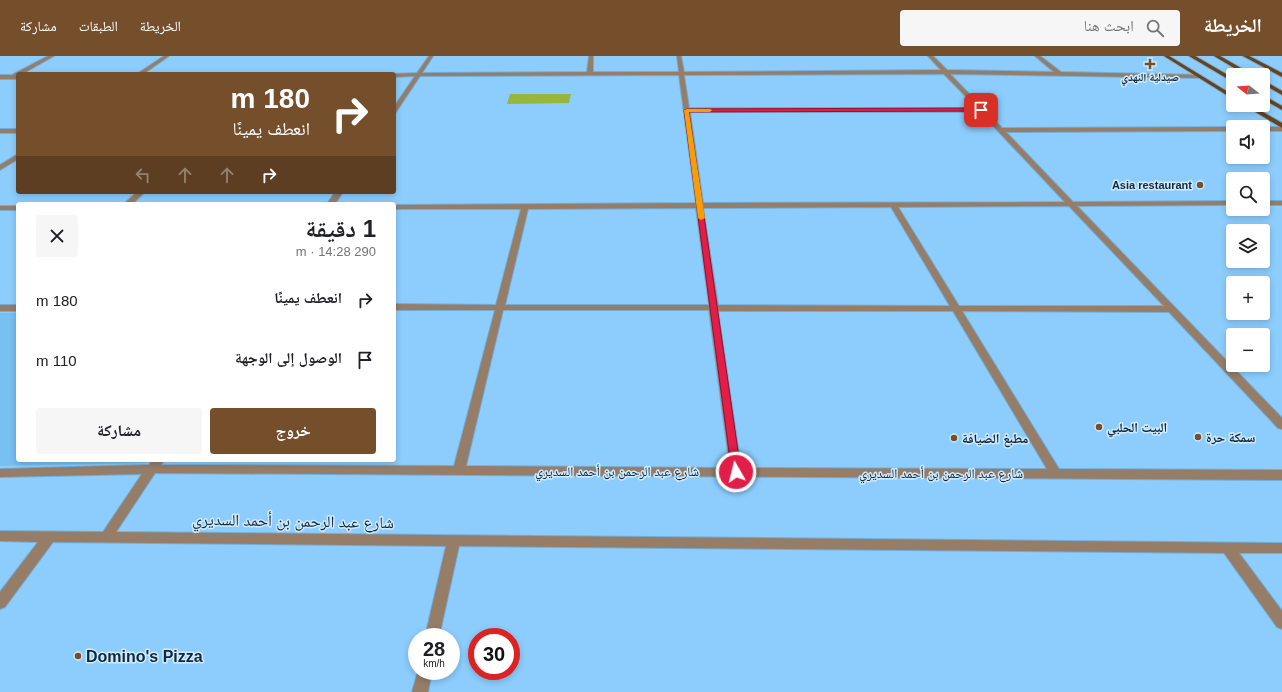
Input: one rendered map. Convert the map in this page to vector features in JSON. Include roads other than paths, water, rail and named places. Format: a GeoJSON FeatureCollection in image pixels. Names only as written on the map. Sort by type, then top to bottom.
{"type":"FeatureCollection","features":[{"type":"Feature","properties":{"kind":"main road"},"geometry":{"type":"LineString","coordinates":[[1166,56],[1226,93]]}},
{"type":"Feature","properties":{"kind":"main road"},"geometry":{"type":"LineString","coordinates":[[1191,56],[1226,76]]}},
{"type":"Feature","properties":{"kind":"main road"},"geometry":{"type":"LineString","coordinates":[[1216,56],[1237,68]]}},
{"type":"Feature","properties":{"kind":"main road"},"geometry":{"type":"LineString","coordinates":[[1245,56],[1281,75]]}},
{"type":"Feature","properties":{"kind":"main road"},"geometry":{"type":"LineString","coordinates":[[1270,86],[1282,93]]}},
{"type":"Feature","properties":{"kind":"main road"},"geometry":{"type":"LineString","coordinates":[[1270,101],[1282,108]]}},
{"type":"Feature","properties":{"kind":"main road"},"geometry":{"type":"LineString","coordinates":[[1258,112],[1282,128]]}},
{"type":"Feature","properties":{"kind":"street"},"geometry":{"type":"LineString","coordinates":[[24,72],[52,56]]}},
{"type":"Feature","properties":{"kind":"street"},"geometry":{"type":"LineString","coordinates":[[143,72],[167,56]]}},
{"type":"Feature","properties":{"kind":"street"},"geometry":{"type":"LineString","coordinates":[[396,108],[431,56]]}},
{"type":"Feature","properties":{"kind":"street"},"geometry":{"type":"LineString","coordinates":[[590,74],[591,56]]}},
{"type":"Feature","properties":{"kind":"street"},"geometry":{"type":"LineString","coordinates":[[679,56],[736,472]]}},
{"type":"Feature","properties":{"kind":"street"},"geometry":{"type":"LineString","coordinates":[[930,56],[1282,425]]}},
{"type":"Feature","properties":{"kind":"street"},"geometry":{"type":"LineString","coordinates":[[1037,56],[1060,74]]}},
{"type":"Feature","properties":{"kind":"street"},"geometry":{"type":"LineString","coordinates":[[396,75],[946,72],[1199,76]]}},
{"type":"Feature","properties":{"kind":"street"},"geometry":{"type":"LineString","coordinates":[[0,77],[15,77]]}},
{"type":"Feature","properties":{"kind":"street"},"geometry":{"type":"LineString","coordinates":[[687,110],[981,110]]}},
{"type":"Feature","properties":{"kind":"street"},"geometry":{"type":"LineString","coordinates":[[1270,129],[1282,128]]}},
{"type":"Feature","properties":{"kind":"street"},"geometry":{"type":"LineString","coordinates":[[1001,130],[1226,129]]}},
{"type":"Feature","properties":{"kind":"street"},"geometry":{"type":"LineString","coordinates":[[0,131],[16,131]]}},
{"type":"Feature","properties":{"kind":"street"},"geometry":{"type":"LineString","coordinates":[[0,168],[16,157]]}},
{"type":"Feature","properties":{"kind":"street"},"geometry":{"type":"LineString","coordinates":[[130,202],[139,194]]}},
{"type":"Feature","properties":{"kind":"street"},"geometry":{"type":"LineString","coordinates":[[396,207],[1226,203]]}},
{"type":"Feature","properties":{"kind":"street"},"geometry":{"type":"LineString","coordinates":[[1270,203],[1282,203]]}},
{"type":"Feature","properties":{"kind":"street"},"geometry":{"type":"LineString","coordinates":[[893,204],[1056,474]]}},
{"type":"Feature","properties":{"kind":"street"},"geometry":{"type":"LineString","coordinates":[[460,470],[525,206]]}},
{"type":"Feature","properties":{"kind":"street"},"geometry":{"type":"LineString","coordinates":[[0,208],[16,208]]}},
{"type":"Feature","properties":{"kind":"street"},"geometry":{"type":"LineString","coordinates":[[396,307],[1171,309]]}},
{"type":"Feature","properties":{"kind":"street"},"geometry":{"type":"LineString","coordinates":[[0,308],[16,308]]}},
{"type":"Feature","properties":{"kind":"street"},"geometry":{"type":"LineString","coordinates":[[106,537],[155,464]]}},
{"type":"Feature","properties":{"kind":"street","name":"شارع عبد الرحمن بن أحمد السديري"},"geometry":{"type":"LineString","coordinates":[[0,473],[155,464],[460,470],[1282,475]]}},
{"type":"Feature","properties":{"kind":"street","name":"شارع عبد الرحمن بن أحمد السديري"},"geometry":{"type":"LineString","coordinates":[[0,536],[1282,548]]}},
{"type":"Feature","properties":{"kind":"street"},"geometry":{"type":"LineString","coordinates":[[0,603],[50,536]]}},
{"type":"Feature","properties":{"kind":"street"},"geometry":{"type":"LineString","coordinates":[[434,628],[454,540]]}},
{"type":"Feature","properties":{"kind":"street"},"geometry":{"type":"LineString","coordinates":[[1227,547],[1282,622]]}},
{"type":"Feature","properties":{"kind":"street"},"geometry":{"type":"LineString","coordinates":[[420,692],[423,680]]}},
{"type":"Feature","properties":{"kind":"place","name":"صيدلية النهدي"},"geometry":{"type":"Point","coordinates":[1150,64]}},
{"type":"Feature","properties":{"kind":"place","name":"Asia restaurant"},"geometry":{"type":"Point","coordinates":[1200,185]}},
{"type":"Feature","properties":{"kind":"place","name":"البيت الحلبي"},"geometry":{"type":"Point","coordinates":[1099,427]}},
{"type":"Feature","properties":{"kind":"place","name":"سمكة حرة"},"geometry":{"type":"Point","coordinates":[1198,437]}},
{"type":"Feature","properties":{"kind":"place","name":"مطبغ الضيافة"},"geometry":{"type":"Point","coordinates":[954,438]}},
{"type":"Feature","properties":{"kind":"place","name":"Domino's Pizza"},"geometry":{"type":"Point","coordinates":[78,656]}}]}
